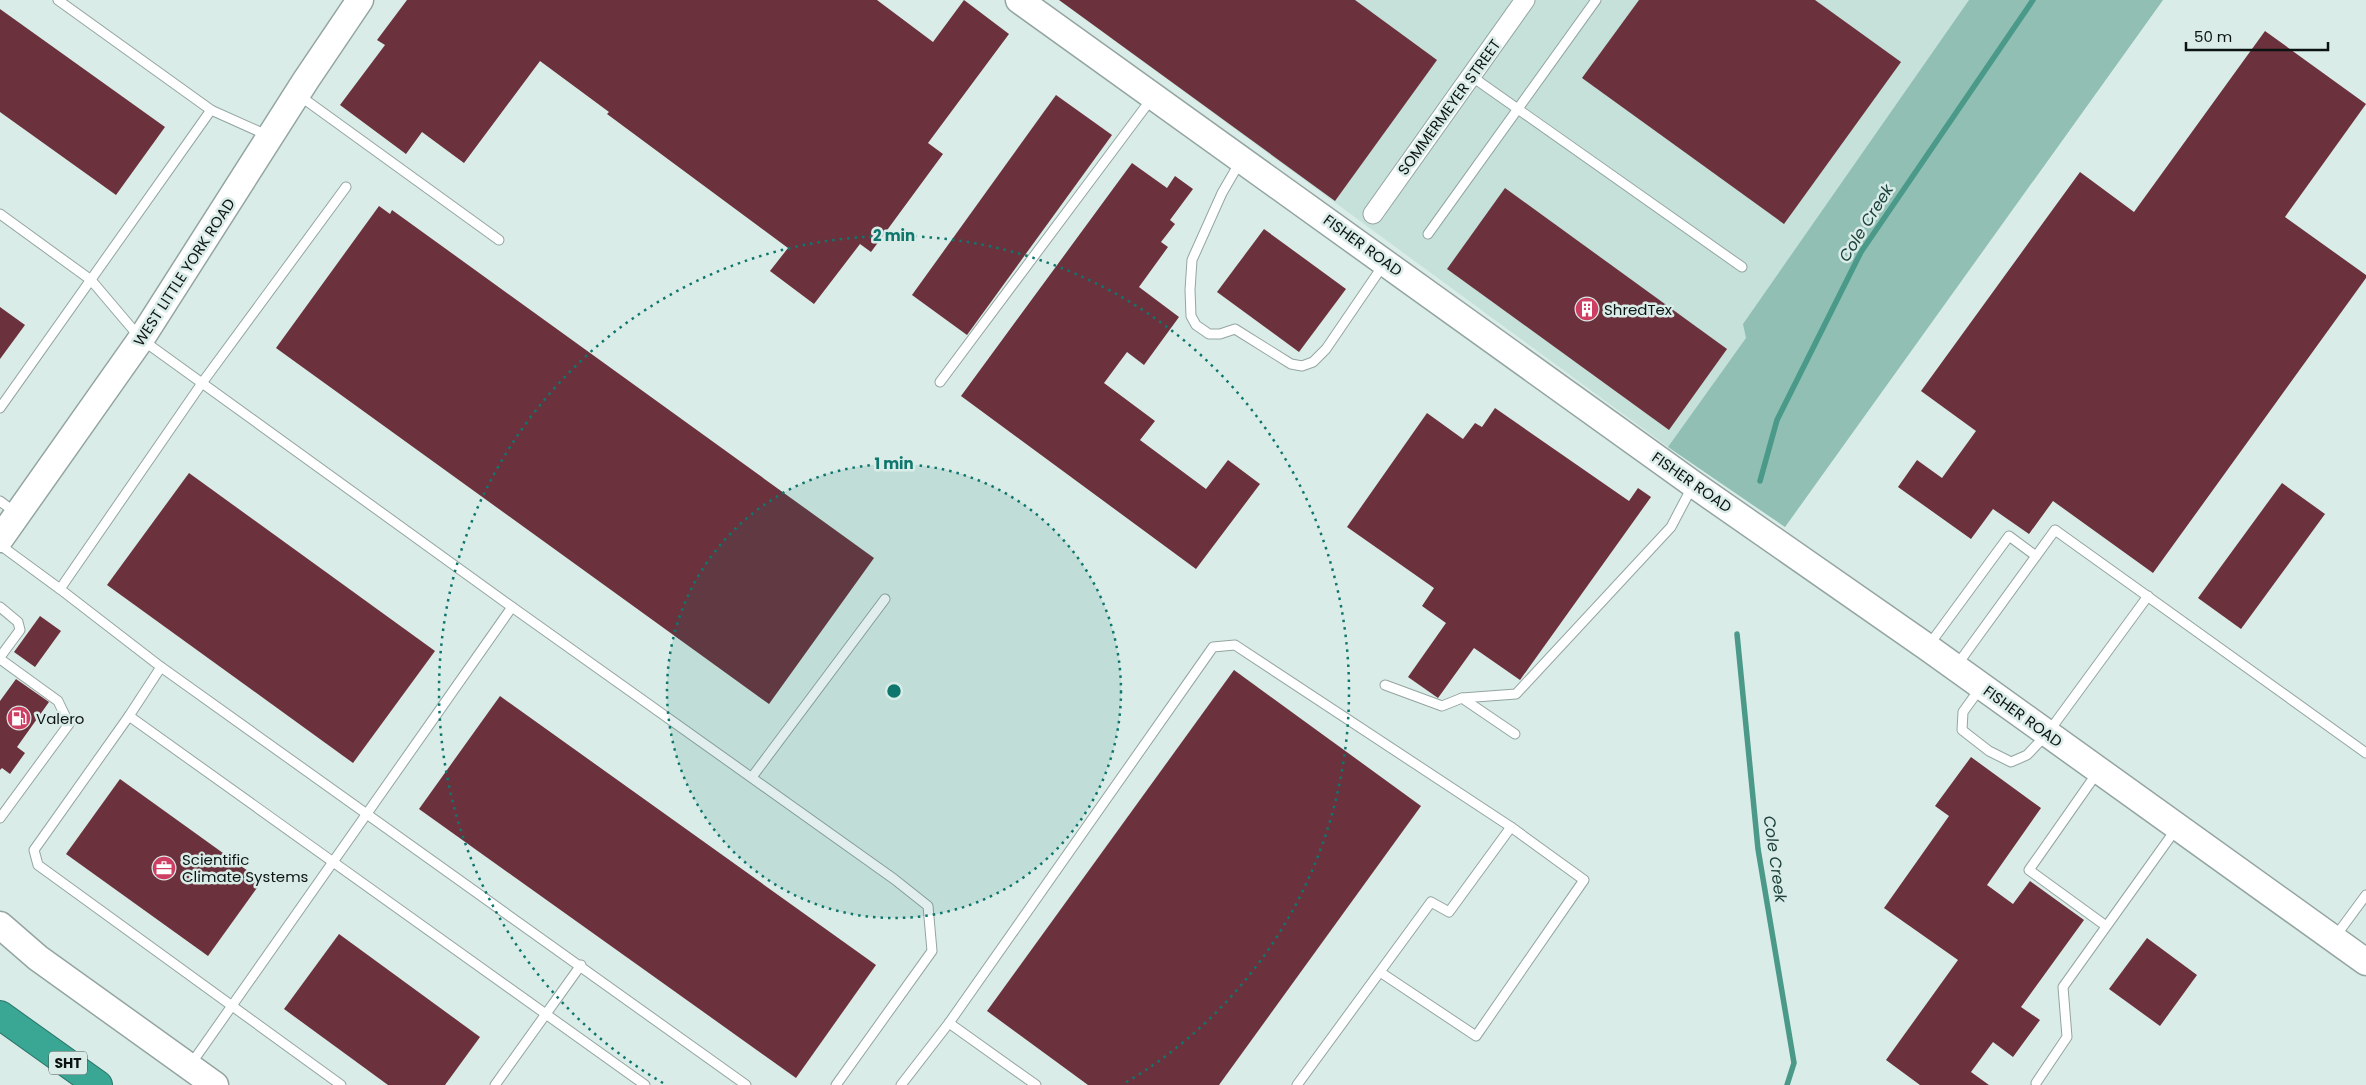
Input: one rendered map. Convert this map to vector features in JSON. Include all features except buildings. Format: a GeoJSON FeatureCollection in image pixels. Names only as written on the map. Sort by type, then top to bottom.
{"type":"FeatureCollection","features":[{"type":"Feature","properties":{"kind":"highway","name":"SHT"},"geometry":{"type":"LineString","coordinates":[[0,1015],[98,1085]]}},
{"type":"Feature","properties":{"kind":"street","name":"WEST LITTLE YORK ROAD"},"geometry":{"type":"LineString","coordinates":[[0,539],[9,508],[142,339],[360,0]]}},
{"type":"Feature","properties":{"kind":"street","name":"FISHER ROAD"},"geometry":{"type":"LineString","coordinates":[[1019,0],[1242,158],[1693,484],[1927,647],[2366,962]]}},
{"type":"Feature","properties":{"kind":"street","name":"SOMMERMEYER STREET"},"geometry":{"type":"LineString","coordinates":[[1373,214],[1522,1]]}},
{"type":"Feature","properties":{"kind":"street"},"geometry":{"type":"LineString","coordinates":[[0,925],[38,958],[215,1085]]}},
{"type":"Feature","properties":{"kind":"lane"},"geometry":{"type":"LineString","coordinates":[[58,0],[211,110],[271,137]]}},
{"type":"Feature","properties":{"kind":"lane"},"geometry":{"type":"LineString","coordinates":[[1428,234],[1596,0]]}},
{"type":"Feature","properties":{"kind":"lane"},"geometry":{"type":"LineString","coordinates":[[1471,76],[1742,267]]}},
{"type":"Feature","properties":{"kind":"lane"},"geometry":{"type":"LineString","coordinates":[[298,94],[499,240]]}},
{"type":"Feature","properties":{"kind":"lane"},"geometry":{"type":"LineString","coordinates":[[940,382],[1153,96]]}},
{"type":"Feature","properties":{"kind":"lane"},"geometry":{"type":"LineString","coordinates":[[0,408],[211,110]]}},
{"type":"Feature","properties":{"kind":"lane"},"geometry":{"type":"LineString","coordinates":[[1242,158],[1222,193],[1192,260],[1191,316],[1196,325],[1209,334],[1220,334],[1235,329],[1290,364],[1302,366],[1313,362],[1326,349],[1386,262]]}},
{"type":"Feature","properties":{"kind":"lane"},"geometry":{"type":"LineString","coordinates":[[60,589],[202,383],[346,187]]}},
{"type":"Feature","properties":{"kind":"lane"},"geometry":{"type":"LineString","coordinates":[[0,214],[91,280],[142,339],[512,607],[752,777],[928,906],[932,950],[836,1085]]}},
{"type":"Feature","properties":{"kind":"lane"},"geometry":{"type":"LineString","coordinates":[[1385,685],[1442,706],[1462,698],[1516,694],[1671,527],[1693,484]]}},
{"type":"Feature","properties":{"kind":"lane"},"geometry":{"type":"LineString","coordinates":[[1955,667],[2055,530],[2366,753]]}},
{"type":"Feature","properties":{"kind":"lane"},"geometry":{"type":"LineString","coordinates":[[1927,647],[2009,536],[2036,556]]}},
{"type":"Feature","properties":{"kind":"lane"},"geometry":{"type":"LineString","coordinates":[[0,546],[60,589],[161,667],[746,1085]]}},
{"type":"Feature","properties":{"kind":"lane"},"geometry":{"type":"LineString","coordinates":[[1981,686],[1963,712],[1962,730],[1988,751],[2011,762],[2027,755],[2047,734],[2148,596]]}},
{"type":"Feature","properties":{"kind":"lane"},"geometry":{"type":"LineString","coordinates":[[752,777],[885,599]]}},
{"type":"Feature","properties":{"kind":"lane"},"geometry":{"type":"LineString","coordinates":[[0,607],[18,622],[20,630],[2,659],[0,671]]}},
{"type":"Feature","properties":{"kind":"lane"},"geometry":{"type":"LineString","coordinates":[[190,1067],[512,607]]}},
{"type":"Feature","properties":{"kind":"lane"},"geometry":{"type":"LineString","coordinates":[[901,1085],[949,1022],[1213,647],[1235,645],[1511,826],[1584,880],[1476,1036],[1380,972]]}},
{"type":"Feature","properties":{"kind":"lane"},"geometry":{"type":"LineString","coordinates":[[0,818],[69,724],[58,702],[2,659]]}},
{"type":"Feature","properties":{"kind":"lane"},"geometry":{"type":"LineString","coordinates":[[161,667],[129,716],[34,850],[38,865],[342,1085]]}},
{"type":"Feature","properties":{"kind":"lane"},"geometry":{"type":"LineString","coordinates":[[1462,698],[1515,734]]}},
{"type":"Feature","properties":{"kind":"lane"},"geometry":{"type":"LineString","coordinates":[[129,716],[646,1085]]}},
{"type":"Feature","properties":{"kind":"lane"},"geometry":{"type":"LineString","coordinates":[[2098,770],[2029,870],[2106,926]]}},
{"type":"Feature","properties":{"kind":"lane"},"geometry":{"type":"LineString","coordinates":[[1297,1085],[1431,902],[1449,912],[1511,826]]}},
{"type":"Feature","properties":{"kind":"lane"},"geometry":{"type":"LineString","coordinates":[[2036,1083],[2067,1037],[2063,987],[2177,827]]}},
{"type":"Feature","properties":{"kind":"lane"},"geometry":{"type":"LineString","coordinates":[[2333,940],[2366,895]]}},
{"type":"Feature","properties":{"kind":"lane"},"geometry":{"type":"LineString","coordinates":[[495,1085],[581,966]]}},
{"type":"Feature","properties":{"kind":"lane"},"geometry":{"type":"LineString","coordinates":[[949,1022],[1036,1085]]}},
{"type":"Feature","properties":{"kind":"shaded area"},"geometry":{"type":"Polygon","coordinates":[[[1059,0],[2163,0],[1785,527],[1668,447],[1059,0]]]}},
{"type":"Feature","properties":{"kind":"shaded area"},"geometry":{"type":"Polygon","coordinates":[[[1969,0],[2163,0],[1785,527],[1668,447],[1746,338],[1743,324],[1969,0]]]}},
{"type":"Feature","properties":{"kind":"waterway","name":"Cole Creek"},"geometry":{"type":"LineString","coordinates":[[1760,481],[1777,420],[1861,252],[2033,0]]}},
{"type":"Feature","properties":{"kind":"waterway","name":"Cole Creek"},"geometry":{"type":"LineString","coordinates":[[1737,634],[1758,849],[1794,1063],[1787,1085]]}},
{"type":"Feature","properties":{"kind":"place","name":"ShredTex"},"geometry":{"type":"Point","coordinates":[1587,309]}},
{"type":"Feature","properties":{"kind":"place","name":"Valero"},"geometry":{"type":"Point","coordinates":[19,718]}},
{"type":"Feature","properties":{"kind":"place","name":"Scientific Climate Systems"},"geometry":{"type":"Point","coordinates":[164,868]}}]}
